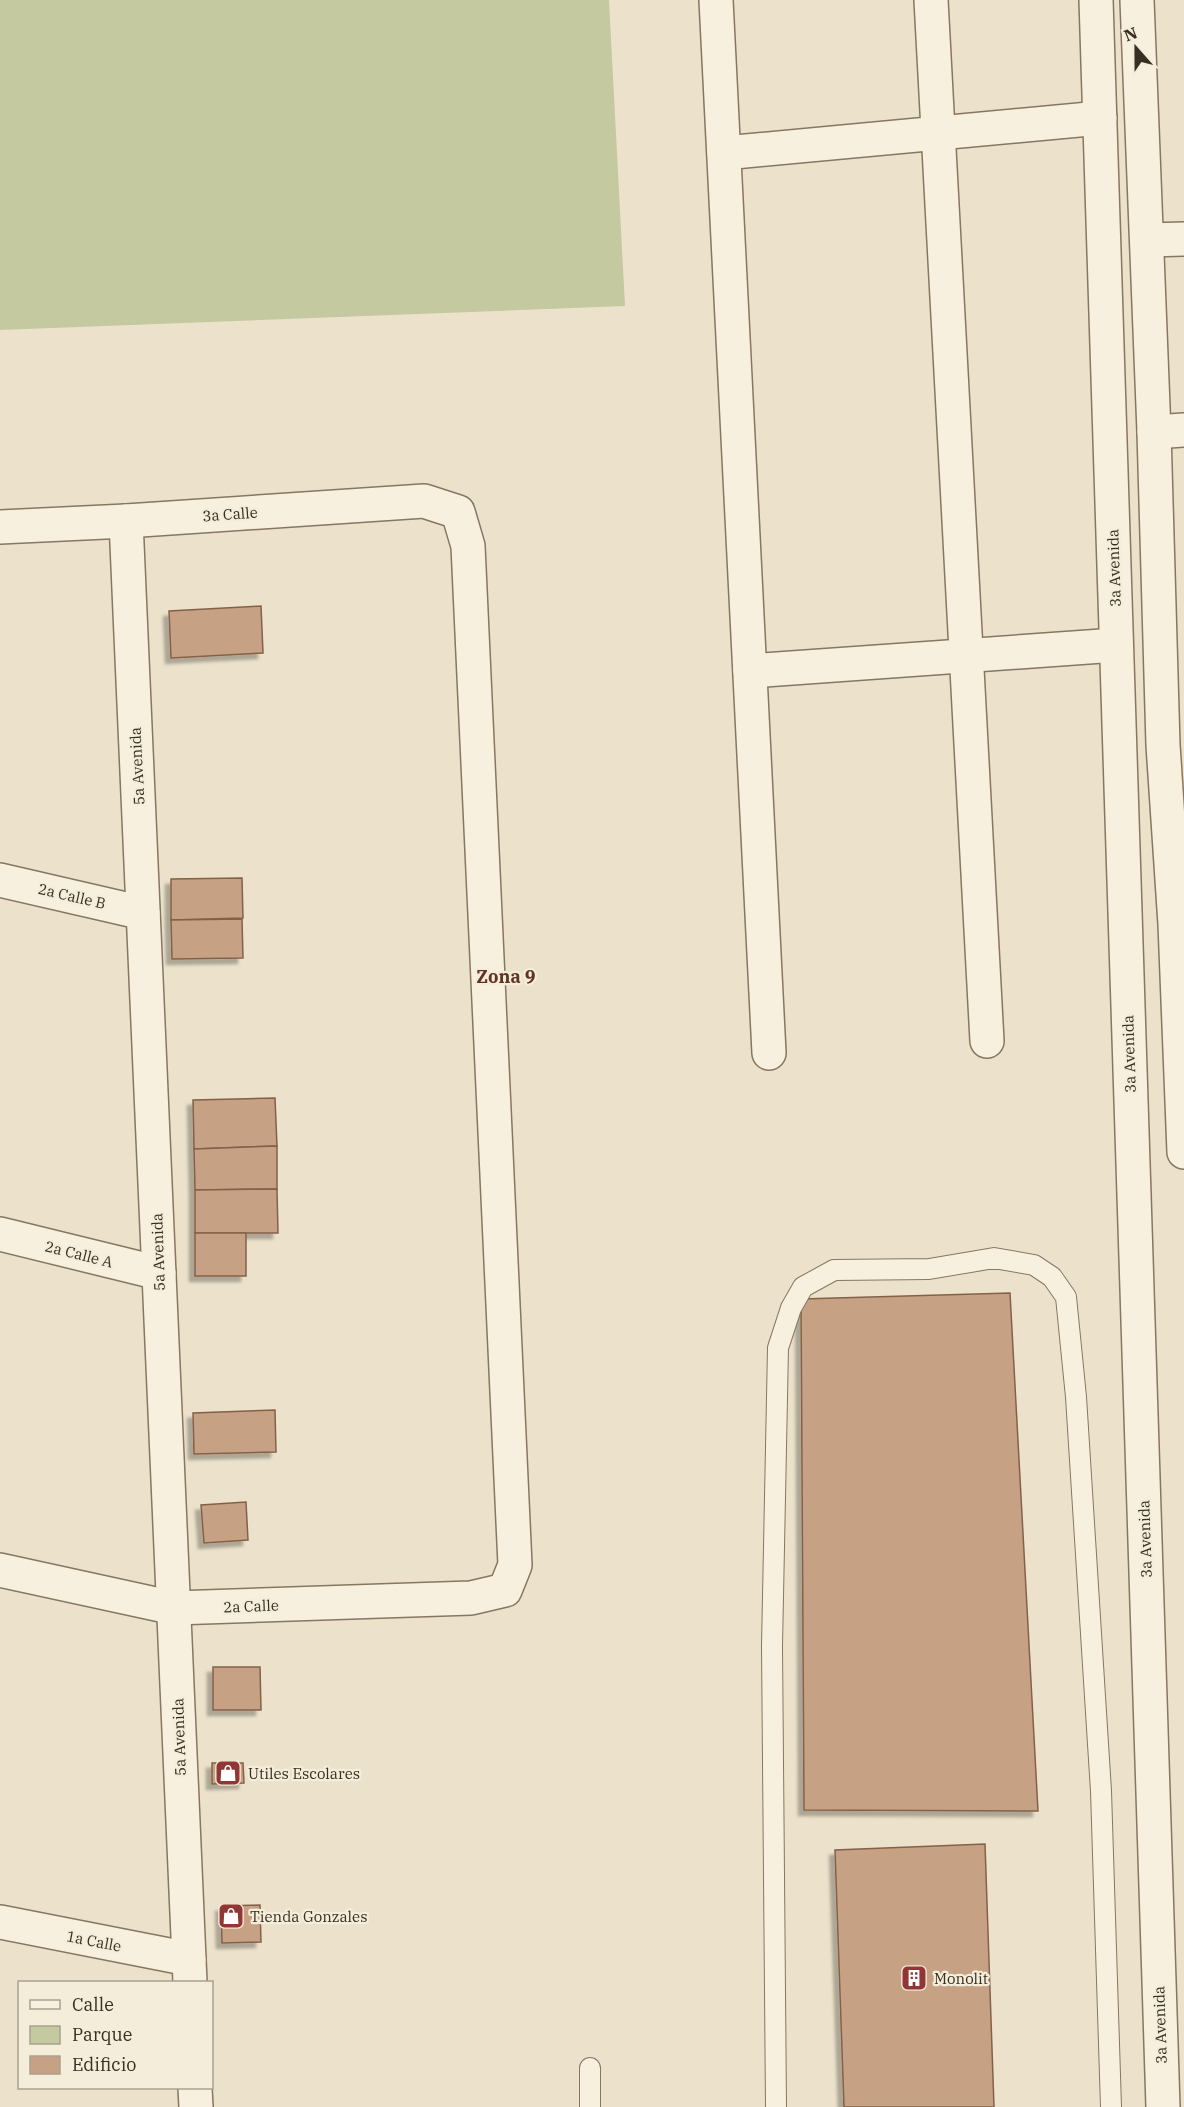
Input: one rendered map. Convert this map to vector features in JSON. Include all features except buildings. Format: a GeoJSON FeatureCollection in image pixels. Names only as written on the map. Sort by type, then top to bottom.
{"type":"FeatureCollection","features":[{"type":"Feature","properties":{"kind":"street"},"geometry":{"type":"LineString","coordinates":[[716,0],[769,1053]]}},
{"type":"Feature","properties":{"kind":"street"},"geometry":{"type":"LineString","coordinates":[[931,0],[987,1041]]}},
{"type":"Feature","properties":{"kind":"street","name":"3a Avenida"},"geometry":{"type":"LineString","coordinates":[[1096,0],[1163,2107]]}},
{"type":"Feature","properties":{"kind":"street"},"geometry":{"type":"LineString","coordinates":[[1137,0],[1147,240],[1169,431],[1173,744],[1184,1152]]}},
{"type":"Feature","properties":{"kind":"street"},"geometry":{"type":"LineString","coordinates":[[724,153],[1100,118]]}},
{"type":"Feature","properties":{"kind":"street"},"geometry":{"type":"LineString","coordinates":[[1147,240],[1184,239]]}},
{"type":"Feature","properties":{"kind":"street","name":"3a Calle"},"geometry":{"type":"LineString","coordinates":[[0,527],[424,501],[458,512],[468,546],[515,1553],[515,1565],[505,1590]]}},
{"type":"Feature","properties":{"kind":"street","name":"5a Avenida"},"geometry":{"type":"LineString","coordinates":[[126,521],[189,1971]]}},
{"type":"Feature","properties":{"kind":"street"},"geometry":{"type":"LineString","coordinates":[[750,671],[1116,645]]}},
{"type":"Feature","properties":{"kind":"street","name":"2a Calle B"},"geometry":{"type":"LineString","coordinates":[[0,880],[143,913]]}},
{"type":"Feature","properties":{"kind":"street","name":"2a Calle A"},"geometry":{"type":"LineString","coordinates":[[0,1234],[159,1273]]}},
{"type":"Feature","properties":{"kind":"street","name":"2a Calle"},"geometry":{"type":"LineString","coordinates":[[0,1570],[174,1608],[471,1598],[505,1590]]}},
{"type":"Feature","properties":{"kind":"street","name":"1a Calle"},"geometry":{"type":"LineString","coordinates":[[0,1922],[189,1971]]}},
{"type":"Feature","properties":{"kind":"street"},"geometry":{"type":"LineString","coordinates":[[195,2089],[196,2107]]}},
{"type":"Feature","properties":{"kind":"lane"},"geometry":{"type":"LineString","coordinates":[[776,2107],[772,1646],[778,1348],[791,1308],[802,1287],[834,1270],[929,1269],[994,1258],[1034,1264],[1052,1277],[1066,1297],[1076,1397],[1101,1791],[1111,2107]]}},
{"type":"Feature","properties":{"kind":"lane"},"geometry":{"type":"LineString","coordinates":[[590,2068],[590,2107]]}},
{"type":"Feature","properties":{"kind":"green space"},"geometry":{"type":"Polygon","coordinates":[[[0,0],[609,0],[625,306],[0,330],[0,0]]]}},
{"type":"Feature","properties":{"kind":"place","name":"Utiles Escolares"},"geometry":{"type":"Point","coordinates":[228,1773]}},
{"type":"Feature","properties":{"kind":"place","name":"Tienda Gonzales"},"geometry":{"type":"Point","coordinates":[231,1916]}},
{"type":"Feature","properties":{"kind":"place","name":"Monolit"},"geometry":{"type":"Point","coordinates":[914,1978]}},
{"type":"Feature","properties":{"kind":"district","name":"Zona 9"},"geometry":{"type":"Point","coordinates":[506,976]}}]}
